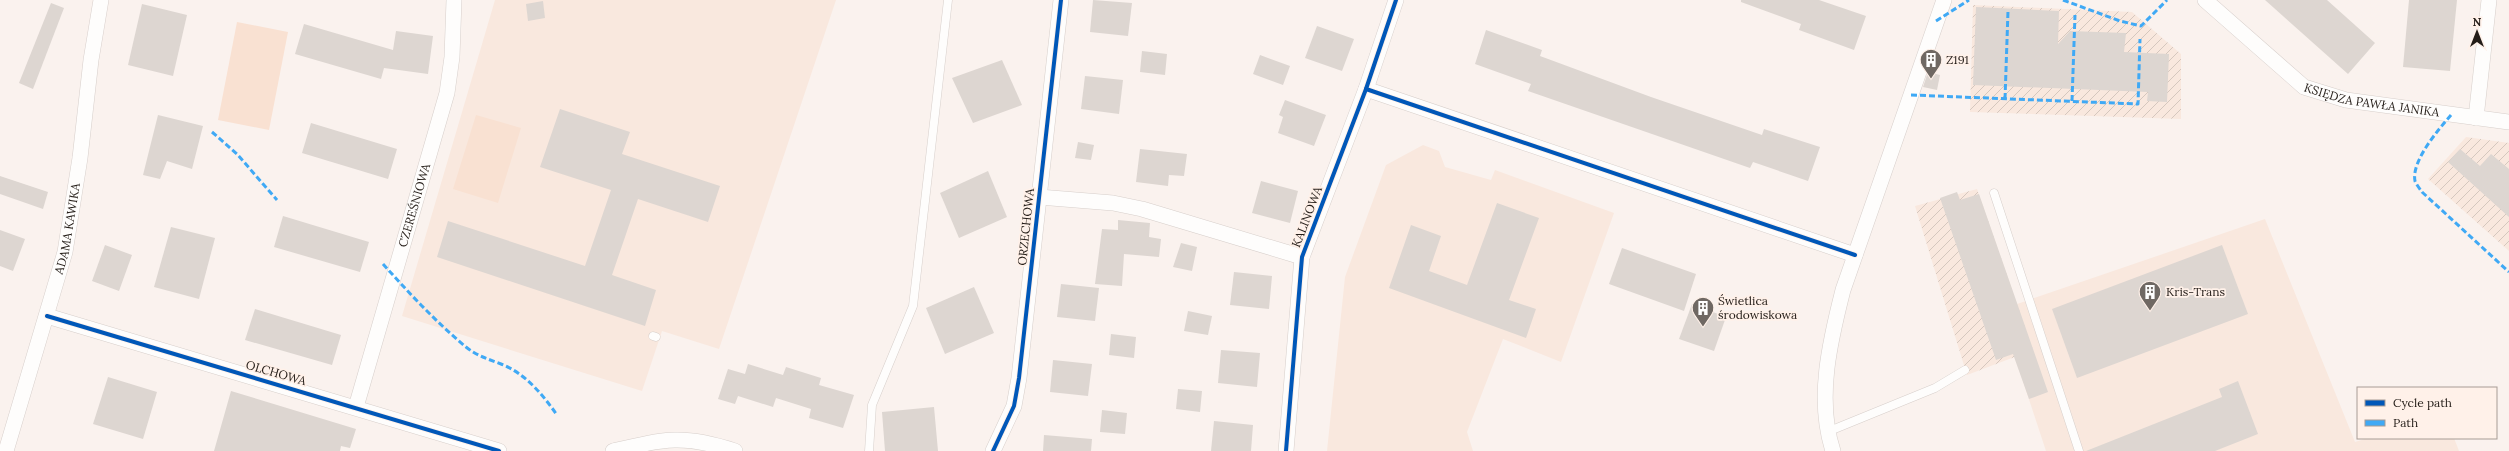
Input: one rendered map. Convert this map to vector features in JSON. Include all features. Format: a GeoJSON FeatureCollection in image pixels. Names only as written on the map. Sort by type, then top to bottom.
{"type":"FeatureCollection","features":[{"type":"Feature","properties":{"kind":"street","name":"ADAMA KAWIKA"},"geometry":{"type":"LineString","coordinates":[[6,451],[65,252],[72,213],[91,60],[101,0]]}},
{"type":"Feature","properties":{"kind":"street","name":"CZEREŚNIOWA"},"geometry":{"type":"LineString","coordinates":[[356,407],[447,93],[452,57],[454,0]]}},
{"type":"Feature","properties":{"kind":"street","name":"ORZECHOWA"},"geometry":{"type":"LineString","coordinates":[[993,451],[1014,406],[1019,378],[1061,0]]}},
{"type":"Feature","properties":{"kind":"street","name":"KALINOWA"},"geometry":{"type":"LineString","coordinates":[[1286,451],[1302,257],[1366,88],[1396,0]]}},
{"type":"Feature","properties":{"kind":"street"},"geometry":{"type":"LineString","coordinates":[[1833,451],[1827,432],[1826,380],[1831,335],[1855,255],[1944,0]]}},
{"type":"Feature","properties":{"kind":"street","name":"KSIĘDZA PAWŁA JANIKA"},"geometry":{"type":"LineString","coordinates":[[2205,0],[2304,87],[2346,100],[2509,122]]}},
{"type":"Feature","properties":{"kind":"street"},"geometry":{"type":"LineString","coordinates":[[2476,118],[2489,0]]}},
{"type":"Feature","properties":{"kind":"street"},"geometry":{"type":"LineString","coordinates":[[1366,88],[1855,255]]}},
{"type":"Feature","properties":{"kind":"street"},"geometry":{"type":"LineString","coordinates":[[1039,197],[1113,203],[1142,209],[1302,257]]}},
{"type":"Feature","properties":{"kind":"street","name":"OLCHOWA"},"geometry":{"type":"LineString","coordinates":[[47,316],[356,407],[499,451]]}},
{"type":"Feature","properties":{"kind":"street"},"geometry":{"type":"LineString","coordinates":[[613,451],[654,446],[682,439],[704,442],[735,451]]}},
{"type":"Feature","properties":{"kind":"lane"},"geometry":{"type":"LineString","coordinates":[[869,451],[872,405],[913,306],[948,0]]}},
{"type":"Feature","properties":{"kind":"lane"},"geometry":{"type":"LineString","coordinates":[[1994,193],[2080,451]]}},
{"type":"Feature","properties":{"kind":"lane"},"geometry":{"type":"LineString","coordinates":[[1827,432],[1935,388],[1965,370]]}},
{"type":"Feature","properties":{"kind":"shaded area"},"geometry":{"type":"Polygon","coordinates":[[[495,0],[836,0],[719,349],[662,331],[642,391],[402,316],[495,0]]]}},
{"type":"Feature","properties":{"kind":"shaded area"},"geometry":{"type":"Polygon","coordinates":[[[1973,5],[2132,12],[2181,54],[2181,119],[1970,112],[1973,5]]]}},
{"type":"Feature","properties":{"kind":"shaded area"},"geometry":{"type":"Polygon","coordinates":[[[237,22],[288,32],[269,130],[218,120],[237,22]]]}},
{"type":"Feature","properties":{"kind":"shaded area"},"geometry":{"type":"Polygon","coordinates":[[[476,115],[521,128],[498,203],[453,189],[476,115]]]}},
{"type":"Feature","properties":{"kind":"shaded area"},"geometry":{"type":"Polygon","coordinates":[[[2466,137],[2509,143],[2509,251],[2428,179],[2466,137]]]}},
{"type":"Feature","properties":{"kind":"shaded area"},"geometry":{"type":"Polygon","coordinates":[[[1423,145],[1439,151],[1445,167],[1491,180],[1495,170],[1614,213],[1561,362],[1503,339],[1467,432],[1473,451],[1327,451],[1345,277],[1386,165],[1423,145]]]}},
{"type":"Feature","properties":{"kind":"shaded area"},"geometry":{"type":"Polygon","coordinates":[[[1977,189],[2033,350],[1967,375],[1915,206],[1977,189]]]}},
{"type":"Feature","properties":{"kind":"shaded area"},"geometry":{"type":"Polygon","coordinates":[[[2265,219],[2355,442],[2365,439],[2454,439],[2459,451],[2046,451],[2015,357],[2017,304],[2265,219]]]}},
{"type":"Feature","properties":{"kind":"building"},"geometry":{"type":"Polygon","coordinates":[[[1093,0],[1132,3],[1128,36],[1090,32],[1093,0]]]}},
{"type":"Feature","properties":{"kind":"building"},"geometry":{"type":"Polygon","coordinates":[[[1741,0],[1819,0],[1866,16],[1854,50],[1799,30],[1801,24],[1741,2],[1741,0]]]}},
{"type":"Feature","properties":{"kind":"building"},"geometry":{"type":"Polygon","coordinates":[[[2265,0],[2327,0],[2375,43],[2348,74],[2265,0]]]}},
{"type":"Feature","properties":{"kind":"building"},"geometry":{"type":"Polygon","coordinates":[[[2409,0],[2457,0],[2450,71],[2403,67],[2409,0]]]}},
{"type":"Feature","properties":{"kind":"building"},"geometry":{"type":"Polygon","coordinates":[[[543,1],[545,18],[528,21],[526,4],[543,1]]]}},
{"type":"Feature","properties":{"kind":"building"},"geometry":{"type":"Polygon","coordinates":[[[51,3],[64,8],[33,89],[19,83],[51,3]]]}},
{"type":"Feature","properties":{"kind":"building"},"geometry":{"type":"Polygon","coordinates":[[[142,4],[187,15],[173,76],[128,65],[142,4]]]}},
{"type":"Feature","properties":{"kind":"building"},"geometry":{"type":"Polygon","coordinates":[[[1976,7],[2059,11],[2058,44],[2070,31],[2126,33],[2124,52],[2169,54],[2167,102],[2147,101],[2148,92],[1973,85],[1976,7]]]}},
{"type":"Feature","properties":{"kind":"building"},"geometry":{"type":"Polygon","coordinates":[[[304,24],[393,50],[396,31],[433,36],[428,74],[384,68],[381,79],[295,54],[304,24]]]}},
{"type":"Feature","properties":{"kind":"building"},"geometry":{"type":"Polygon","coordinates":[[[1317,26],[1354,39],[1342,71],[1305,58],[1317,26]]]}},
{"type":"Feature","properties":{"kind":"building"},"geometry":{"type":"Polygon","coordinates":[[[1486,30],[1542,50],[1540,56],[1651,97],[1762,135],[1764,129],[1820,147],[1808,181],[1753,162],[1750,168],[1528,91],[1531,84],[1475,64],[1486,30]]]}},
{"type":"Feature","properties":{"kind":"building"},"geometry":{"type":"Polygon","coordinates":[[[1142,51],[1167,54],[1165,75],[1140,72],[1142,51]]]}},
{"type":"Feature","properties":{"kind":"building"},"geometry":{"type":"Polygon","coordinates":[[[1260,55],[1290,66],[1283,85],[1253,74],[1260,55]]]}},
{"type":"Feature","properties":{"kind":"building"},"geometry":{"type":"Polygon","coordinates":[[[1002,60],[1022,105],[973,123],[952,78],[1002,60]]]}},
{"type":"Feature","properties":{"kind":"building","name":"Z191"},"geometry":{"type":"Polygon","coordinates":[[[1928,72],[1940,75],[1937,90],[1923,87],[1928,72]]]}},
{"type":"Feature","properties":{"kind":"building"},"geometry":{"type":"Polygon","coordinates":[[[1085,76],[1123,80],[1119,114],[1081,109],[1085,76]]]}},
{"type":"Feature","properties":{"kind":"building"},"geometry":{"type":"Polygon","coordinates":[[[1285,100],[1326,115],[1314,146],[1278,133],[1283,117],[1279,115],[1285,100]]]}},
{"type":"Feature","properties":{"kind":"building"},"geometry":{"type":"Polygon","coordinates":[[[560,109],[630,132],[622,154],[720,186],[708,222],[638,199],[612,275],[656,290],[645,326],[437,257],[448,221],[585,266],[611,190],[540,167],[560,109]]]}},
{"type":"Feature","properties":{"kind":"building"},"geometry":{"type":"Polygon","coordinates":[[[158,115],[203,126],[192,169],[167,161],[160,179],[143,175],[158,115]]]}},
{"type":"Feature","properties":{"kind":"building"},"geometry":{"type":"Polygon","coordinates":[[[311,123],[397,149],[388,179],[302,153],[311,123]]]}},
{"type":"Feature","properties":{"kind":"building"},"geometry":{"type":"Polygon","coordinates":[[[1078,142],[1094,145],[1091,160],[1075,158],[1078,142]]]}},
{"type":"Feature","properties":{"kind":"building"},"geometry":{"type":"Polygon","coordinates":[[[1140,149],[1187,154],[1184,176],[1169,175],[1168,186],[1136,182],[1140,149]]]}},
{"type":"Feature","properties":{"kind":"building"},"geometry":{"type":"Polygon","coordinates":[[[2460,149],[2480,166],[2491,154],[2509,169],[2509,217],[2448,162],[2460,149]]]}},
{"type":"Feature","properties":{"kind":"building"},"geometry":{"type":"Polygon","coordinates":[[[988,171],[1007,217],[959,238],[940,193],[988,171]]]}},
{"type":"Feature","properties":{"kind":"building"},"geometry":{"type":"Polygon","coordinates":[[[0,176],[48,192],[43,209],[0,194],[0,176]]]}},
{"type":"Feature","properties":{"kind":"building"},"geometry":{"type":"Polygon","coordinates":[[[1261,181],[1298,191],[1290,223],[1252,213],[1261,181]]]}},
{"type":"Feature","properties":{"kind":"building"},"geometry":{"type":"Polygon","coordinates":[[[1957,192],[1960,200],[1979,194],[2048,392],[2029,399],[2013,354],[1996,360],[1940,198],[1957,192]]]}},
{"type":"Feature","properties":{"kind":"building"},"geometry":{"type":"Polygon","coordinates":[[[1497,203],[1539,218],[1509,300],[1536,309],[1526,338],[1389,288],[1411,225],[1441,236],[1429,271],[1467,285],[1497,203]]]}},
{"type":"Feature","properties":{"kind":"building"},"geometry":{"type":"Polygon","coordinates":[[[283,216],[369,242],[360,272],[274,247],[283,216]]]}},
{"type":"Feature","properties":{"kind":"building"},"geometry":{"type":"Polygon","coordinates":[[[1118,220],[1150,223],[1149,237],[1161,239],[1159,257],[1124,254],[1122,286],[1095,284],[1102,229],[1118,230],[1118,220]]]}},
{"type":"Feature","properties":{"kind":"building"},"geometry":{"type":"Polygon","coordinates":[[[171,227],[215,238],[199,299],[154,287],[171,227]]]}},
{"type":"Feature","properties":{"kind":"building"},"geometry":{"type":"Polygon","coordinates":[[[0,230],[25,239],[13,271],[0,266],[0,230]]]}},
{"type":"Feature","properties":{"kind":"building"},"geometry":{"type":"Polygon","coordinates":[[[1181,243],[1197,247],[1192,271],[1173,267],[1181,243]]]}},
{"type":"Feature","properties":{"kind":"building"},"geometry":{"type":"Polygon","coordinates":[[[105,245],[132,255],[119,291],[92,281],[105,245]]]}},
{"type":"Feature","properties":{"kind":"building","name":"Kris-Trans"},"geometry":{"type":"Polygon","coordinates":[[[2222,245],[2248,314],[2077,378],[2052,309],[2222,245]]]}},
{"type":"Feature","properties":{"kind":"building"},"geometry":{"type":"Polygon","coordinates":[[[1622,248],[1696,274],[1684,311],[1609,284],[1622,248]]]}},
{"type":"Feature","properties":{"kind":"building"},"geometry":{"type":"Polygon","coordinates":[[[1234,272],[1272,276],[1269,309],[1230,305],[1234,272]]]}},
{"type":"Feature","properties":{"kind":"building"},"geometry":{"type":"Polygon","coordinates":[[[1061,284],[1099,288],[1095,321],[1057,317],[1061,284]]]}},
{"type":"Feature","properties":{"kind":"building"},"geometry":{"type":"Polygon","coordinates":[[[974,287],[994,333],[945,354],[926,308],[974,287]]]}},
{"type":"Feature","properties":{"kind":"building","name":"Świetlica środowiskowa"},"geometry":{"type":"Polygon","coordinates":[[[1692,304],[1726,317],[1714,351],[1679,339],[1692,304]]]}},
{"type":"Feature","properties":{"kind":"building"},"geometry":{"type":"Polygon","coordinates":[[[255,309],[341,335],[332,365],[245,340],[255,309]]]}},
{"type":"Feature","properties":{"kind":"building"},"geometry":{"type":"Polygon","coordinates":[[[1188,311],[1212,316],[1208,335],[1184,331],[1188,311]]]}},
{"type":"Feature","properties":{"kind":"building"},"geometry":{"type":"Polygon","coordinates":[[[1111,334],[1136,337],[1134,358],[1109,355],[1111,334]]]}},
{"type":"Feature","properties":{"kind":"building"},"geometry":{"type":"Polygon","coordinates":[[[1221,350],[1260,353],[1257,387],[1218,383],[1221,350]]]}},
{"type":"Feature","properties":{"kind":"building"},"geometry":{"type":"Polygon","coordinates":[[[1053,360],[1092,364],[1088,396],[1050,392],[1053,360]]]}},
{"type":"Feature","properties":{"kind":"building"},"geometry":{"type":"Polygon","coordinates":[[[748,364],[783,375],[786,367],[821,378],[819,385],[854,395],[843,428],[809,418],[811,409],[776,398],[773,407],[738,396],[735,404],[718,399],[728,369],[745,374],[748,364]]]}},
{"type":"Feature","properties":{"kind":"building"},"geometry":{"type":"Polygon","coordinates":[[[108,377],[157,392],[143,439],[93,424],[108,377]]]}},
{"type":"Feature","properties":{"kind":"building"},"geometry":{"type":"Polygon","coordinates":[[[2238,381],[2258,434],[2215,451],[2086,451],[2222,397],[2219,389],[2238,381]]]}},
{"type":"Feature","properties":{"kind":"building"},"geometry":{"type":"Polygon","coordinates":[[[1178,389],[1202,391],[1200,412],[1176,409],[1178,389]]]}},
{"type":"Feature","properties":{"kind":"building"},"geometry":{"type":"Polygon","coordinates":[[[231,391],[356,429],[350,448],[341,446],[340,451],[214,451],[231,391]]]}},
{"type":"Feature","properties":{"kind":"building"},"geometry":{"type":"Polygon","coordinates":[[[934,407],[938,451],[885,451],[882,412],[934,407]]]}},
{"type":"Feature","properties":{"kind":"building"},"geometry":{"type":"Polygon","coordinates":[[[1102,410],[1127,413],[1125,434],[1100,432],[1102,410]]]}},
{"type":"Feature","properties":{"kind":"building"},"geometry":{"type":"Polygon","coordinates":[[[1214,421],[1253,425],[1251,451],[1211,451],[1214,421]]]}},
{"type":"Feature","properties":{"kind":"building"},"geometry":{"type":"Polygon","coordinates":[[[1044,435],[1092,439],[1091,451],[1043,451],[1044,435]]]}},
{"type":"Feature","properties":{"kind":"marked path"},"geometry":{"type":"LineString","coordinates":[[1936,21],[1969,0]]}},
{"type":"Feature","properties":{"kind":"marked path"},"geometry":{"type":"LineString","coordinates":[[2063,0],[2120,21],[2141,26],[2167,0]]}},
{"type":"Feature","properties":{"kind":"marked path"},"geometry":{"type":"LineString","coordinates":[[2005,99],[2008,11]]}},
{"type":"Feature","properties":{"kind":"marked path"},"geometry":{"type":"LineString","coordinates":[[2072,101],[2075,15]]}},
{"type":"Feature","properties":{"kind":"marked path"},"geometry":{"type":"LineString","coordinates":[[1911,95],[2138,104],[2140,39]]}},
{"type":"Feature","properties":{"kind":"marked path"},"geometry":{"type":"LineString","coordinates":[[2451,115],[2421,155],[2417,164],[2415,181],[2422,192],[2509,272]]}},
{"type":"Feature","properties":{"kind":"marked path"},"geometry":{"type":"LineString","coordinates":[[212,132],[237,154],[277,200]]}},
{"type":"Feature","properties":{"kind":"marked path"},"geometry":{"type":"LineString","coordinates":[[383,264],[444,328],[474,353],[510,368],[526,379],[546,400],[557,415]]}},
{"type":"Feature","properties":{"kind":"cycle path"},"geometry":{"type":"LineString","coordinates":[[993,451],[1014,406],[1019,378],[1061,0]]}},
{"type":"Feature","properties":{"kind":"cycle path"},"geometry":{"type":"LineString","coordinates":[[1286,451],[1302,257],[1366,89],[1396,0]]}},
{"type":"Feature","properties":{"kind":"cycle path"},"geometry":{"type":"LineString","coordinates":[[1366,89],[1855,255]]}},
{"type":"Feature","properties":{"kind":"cycle path"},"geometry":{"type":"LineString","coordinates":[[47,316],[499,451]]}},
{"type":"Feature","properties":{"kind":"place","name":"Z191"},"geometry":{"type":"Point","coordinates":[1931,80]}},
{"type":"Feature","properties":{"kind":"place","name":"Kris-Trans"},"geometry":{"type":"Point","coordinates":[2150,312]}},
{"type":"Feature","properties":{"kind":"place","name":"Świetlica środowiskowa"},"geometry":{"type":"Point","coordinates":[1703,328]}}]}
